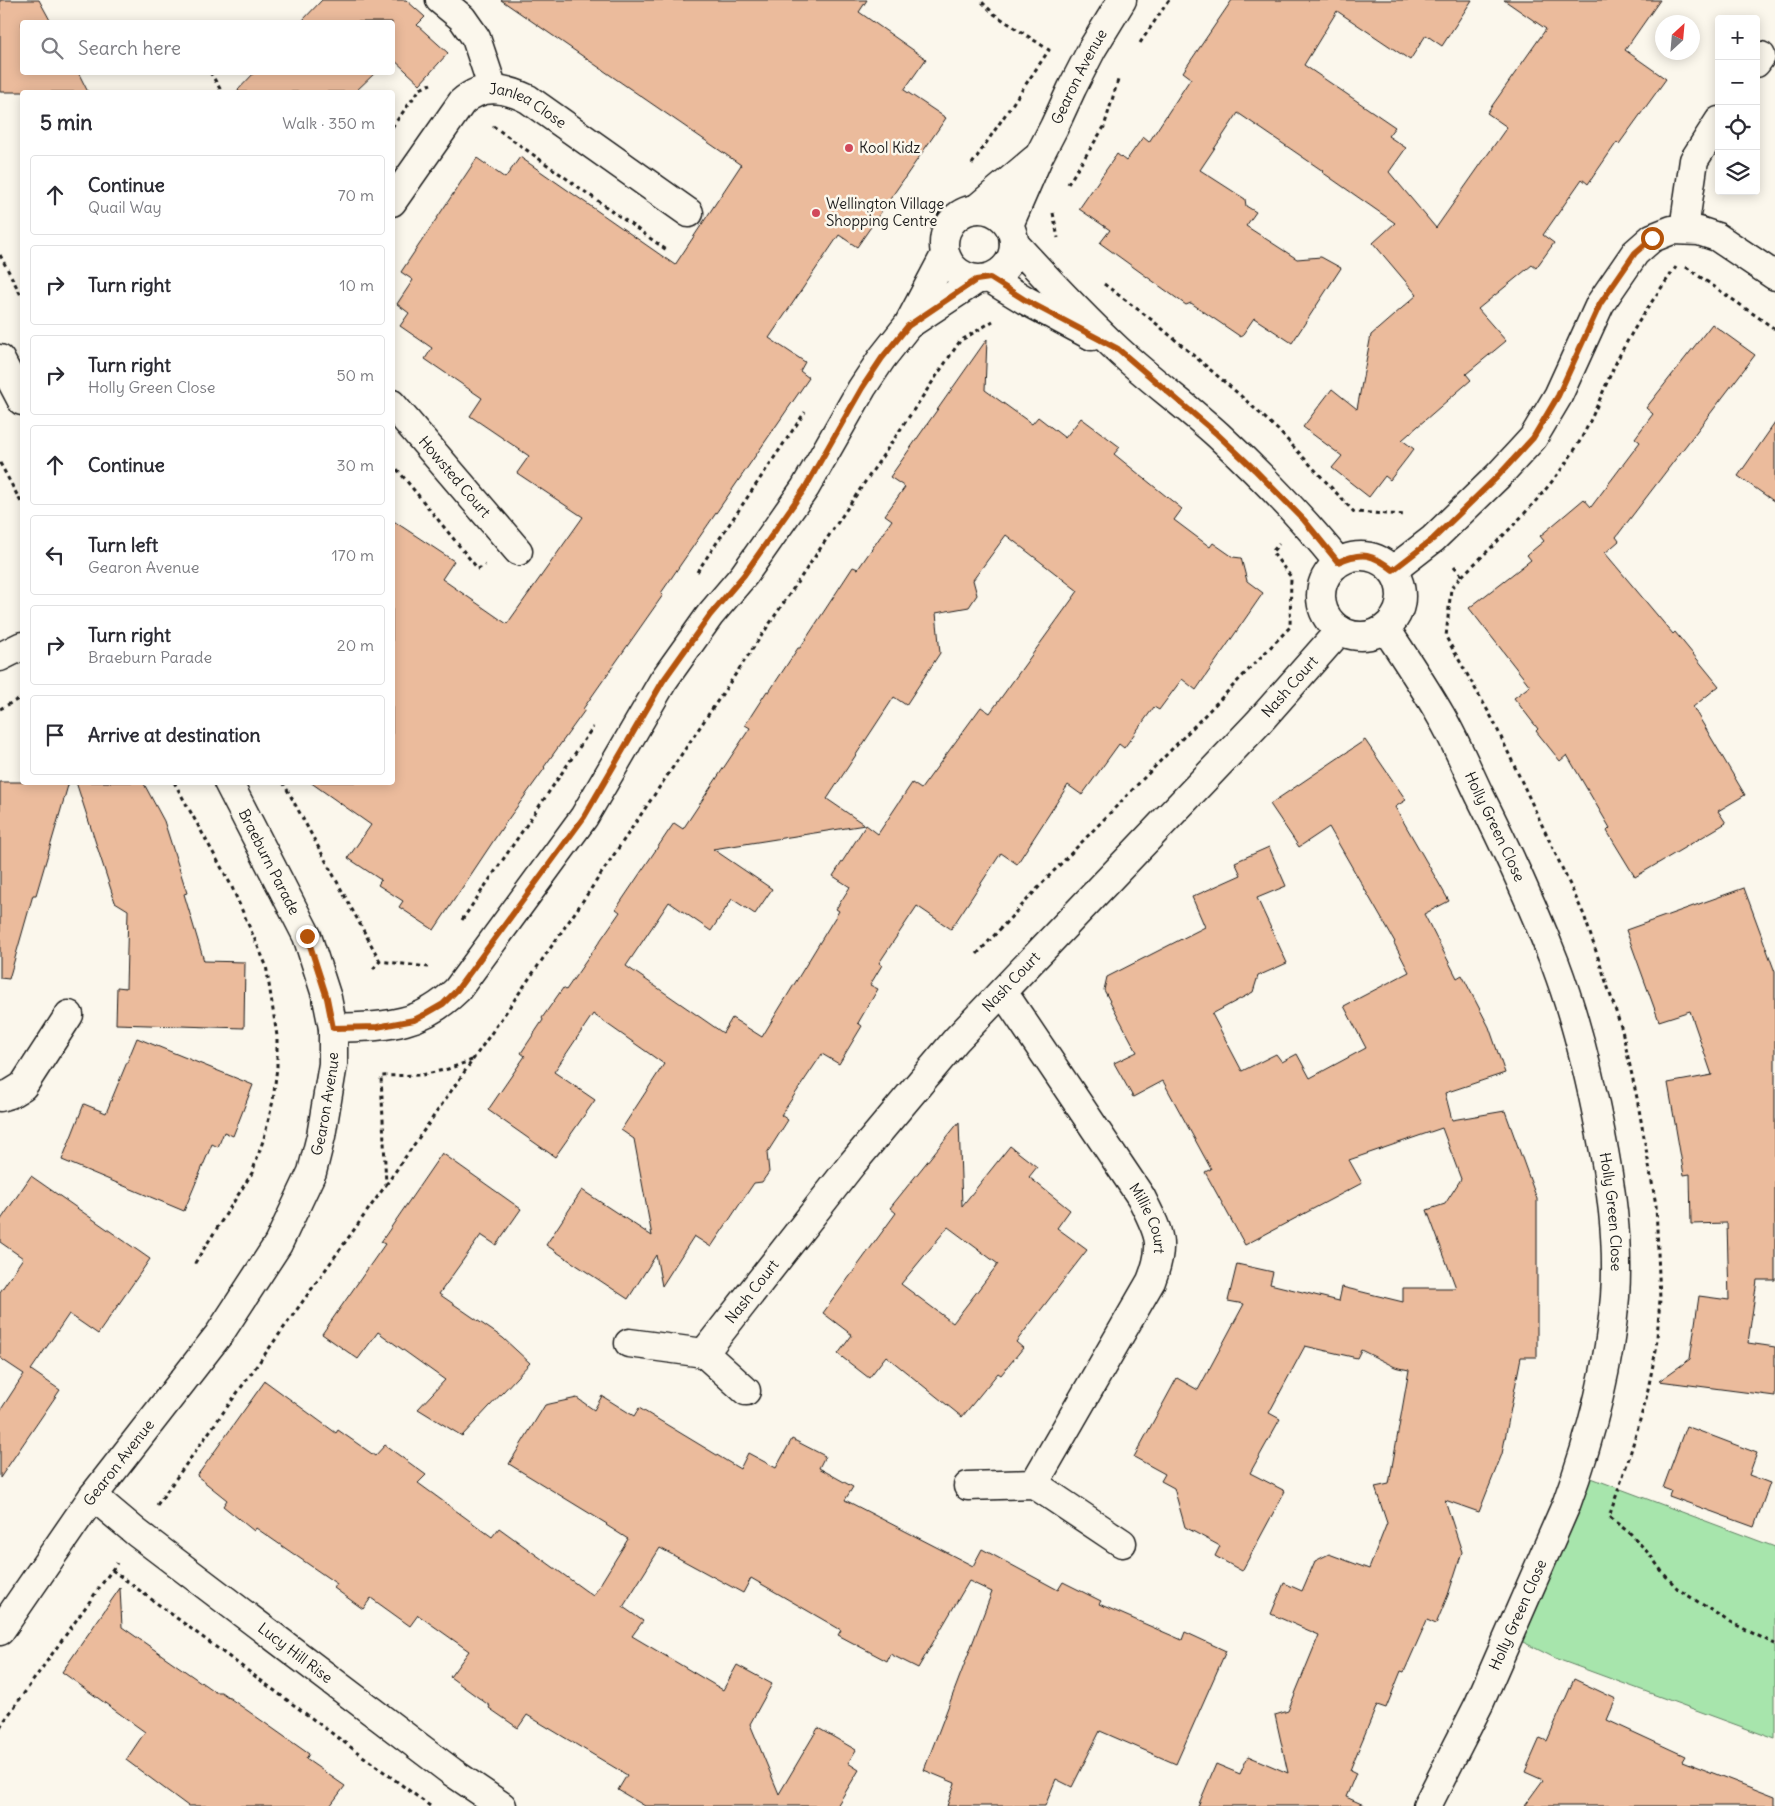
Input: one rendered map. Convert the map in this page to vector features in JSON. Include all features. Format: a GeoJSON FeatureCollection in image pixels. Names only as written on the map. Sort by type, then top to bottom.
{"type":"FeatureCollection","features":[{"type":"Feature","properties":{"kind":"street"},"geometry":{"type":"LineString","coordinates":[[440,0],[462,18],[476,38],[493,89]]}},
{"type":"Feature","properties":{"kind":"street","name":"Gearon Avenue"},"geometry":{"type":"LineString","coordinates":[[1011,234],[1039,156],[1092,50],[1122,0]]}},
{"type":"Feature","properties":{"kind":"street","name":"Janlea Close"},"geometry":{"type":"LineString","coordinates":[[395,198],[462,102],[469,95],[480,91],[505,89],[528,99],[689,213]]}},
{"type":"Feature","properties":{"kind":"street"},"geometry":{"type":"LineString","coordinates":[[1684,229],[1694,160],[1715,127]]}},
{"type":"Feature","properties":{"kind":"street","name":"Gearon Avenue"},"geometry":{"type":"LineString","coordinates":[[976,209],[1039,156]]}},
{"type":"Feature","properties":{"kind":"street"},"geometry":{"type":"LineString","coordinates":[[1118,349],[983,279],[966,277],[957,272],[949,264],[945,255],[944,234],[949,224],[956,216],[965,211],[976,209],[986,209],[1003,218],[1011,234],[1044,276],[1118,349],[1217,434],[1255,470],[1304,520],[1338,562]]}},
{"type":"Feature","properties":{"kind":"street"},"geometry":{"type":"LineString","coordinates":[[1393,570],[1433,539],[1498,476],[1533,438],[1558,396],[1600,304],[1635,253],[1647,241],[1672,230],[1699,231],[1717,237],[1775,276]]}},
{"type":"Feature","properties":{"kind":"street"},"geometry":{"type":"LineString","coordinates":[[908,326],[983,279],[1001,272],[1013,254],[1011,234]]}},
{"type":"Feature","properties":{"kind":"street"},"geometry":{"type":"LineString","coordinates":[[333,1028],[377,1027],[414,1020],[443,1004],[457,990],[584,817],[663,681],[710,615],[744,575],[800,496],[862,388],[882,358],[908,326],[945,255]]}},
{"type":"Feature","properties":{"kind":"street"},"geometry":{"type":"LineString","coordinates":[[0,359],[20,397]]}},
{"type":"Feature","properties":{"kind":"street","name":"Howsted Court"},"geometry":{"type":"LineString","coordinates":[[395,408],[518,551]]}},
{"type":"Feature","properties":{"kind":"street"},"geometry":{"type":"LineString","coordinates":[[1364,555],[1378,559],[1393,570],[1401,588],[1402,600],[1399,612],[1386,629],[1372,635],[1361,636],[1340,630],[1329,620],[1323,609],[1320,596],[1322,583],[1328,571],[1338,562],[1350,556],[1364,555]]}},
{"type":"Feature","properties":{"kind":"street","name":"Holly Green Close"},"geometry":{"type":"LineString","coordinates":[[1386,629],[1441,716],[1456,745],[1511,861],[1555,964],[1590,1079],[1611,1186],[1616,1244],[1615,1295],[1609,1355],[1598,1405],[1578,1473],[1566,1506],[1479,1704],[1427,1806]]}},
{"type":"Feature","properties":{"kind":"street","name":"Nash Court"},"geometry":{"type":"LineString","coordinates":[[704,1352],[852,1164],[956,1040],[1258,723],[1340,630]]}},
{"type":"Feature","properties":{"kind":"street"},"geometry":{"type":"LineString","coordinates":[[0,657],[20,647]]}},
{"type":"Feature","properties":{"kind":"street","name":"Braeburn Parade"},"geometry":{"type":"LineString","coordinates":[[230,785],[307,936],[327,998],[333,1028]]}},
{"type":"Feature","properties":{"kind":"street","name":"Millie Court"},"geometry":{"type":"LineString","coordinates":[[1003,992],[1141,1198],[1153,1220],[1160,1242],[1158,1263],[1151,1281],[1034,1484]]}},
{"type":"Feature","properties":{"kind":"street"},"geometry":{"type":"LineString","coordinates":[[0,1097],[10,1094],[23,1086],[69,1015]]}},
{"type":"Feature","properties":{"kind":"street","name":"Gearon Avenue"},"geometry":{"type":"LineString","coordinates":[[0,1631],[93,1496],[220,1333],[250,1289],[282,1235],[312,1172],[321,1136],[332,1064],[333,1028]]}},
{"type":"Feature","properties":{"kind":"street"},"geometry":{"type":"LineString","coordinates":[[629,1343],[704,1352],[746,1391]]}},
{"type":"Feature","properties":{"kind":"street"},"geometry":{"type":"LineString","coordinates":[[968,1486],[1034,1484],[1122,1543]]}},
{"type":"Feature","properties":{"kind":"street","name":"Lucy Hill Rise"},"geometry":{"type":"LineString","coordinates":[[93,1496],[136,1534],[452,1772],[502,1806]]}},
{"type":"Feature","properties":{"kind":"path"},"geometry":{"type":"LineString","coordinates":[[968,170],[1049,50],[994,14],[980,0]]}},
{"type":"Feature","properties":{"kind":"path"},"geometry":{"type":"LineString","coordinates":[[1137,48],[1169,0]]}},
{"type":"Feature","properties":{"kind":"path"},"geometry":{"type":"LineString","coordinates":[[1062,192],[1104,127],[1120,71]]}},
{"type":"Feature","properties":{"kind":"path"},"geometry":{"type":"LineString","coordinates":[[212,75],[221,90]]}},
{"type":"Feature","properties":{"kind":"path"},"geometry":{"type":"LineString","coordinates":[[395,123],[420,89],[428,84],[439,84]]}},
{"type":"Feature","properties":{"kind":"path"},"geometry":{"type":"LineString","coordinates":[[486,121],[668,252]]}},
{"type":"Feature","properties":{"kind":"path"},"geometry":{"type":"LineString","coordinates":[[930,227],[946,202]]}},
{"type":"Feature","properties":{"kind":"path"},"geometry":{"type":"LineString","coordinates":[[1052,207],[1059,244]]}},
{"type":"Feature","properties":{"kind":"path"},"geometry":{"type":"LineString","coordinates":[[0,255],[20,292]]}},
{"type":"Feature","properties":{"kind":"path"},"geometry":{"type":"LineString","coordinates":[[1679,263],[1775,329]]}},
{"type":"Feature","properties":{"kind":"path"},"geometry":{"type":"LineString","coordinates":[[1099,281],[1152,320],[1241,396],[1278,430],[1354,512],[1415,515]]}},
{"type":"Feature","properties":{"kind":"path"},"geometry":{"type":"LineString","coordinates":[[155,1508],[386,1185],[576,911],[960,341],[1000,317]]}},
{"type":"Feature","properties":{"kind":"path"},"geometry":{"type":"LineString","coordinates":[[693,578],[809,407]]}},
{"type":"Feature","properties":{"kind":"path"},"geometry":{"type":"LineString","coordinates":[[0,463],[20,500]]}},
{"type":"Feature","properties":{"kind":"path"},"geometry":{"type":"LineString","coordinates":[[977,954],[1050,875],[1290,627],[1291,577],[1272,552],[1279,544]]}},
{"type":"Feature","properties":{"kind":"path"},"geometry":{"type":"LineString","coordinates":[[0,709],[20,698]]}},
{"type":"Feature","properties":{"kind":"path"},"geometry":{"type":"LineString","coordinates":[[457,926],[596,722]]}},
{"type":"Feature","properties":{"kind":"path"},"geometry":{"type":"LineString","coordinates":[[176,785],[231,885],[266,965],[277,1036],[277,1067],[273,1101],[264,1138],[252,1174],[193,1266]]}},
{"type":"Feature","properties":{"kind":"path"},"geometry":{"type":"LineString","coordinates":[[285,785],[380,961]]}},
{"type":"Feature","properties":{"kind":"path"},"geometry":{"type":"LineString","coordinates":[[380,961],[430,968]]}},
{"type":"Feature","properties":{"kind":"path"},"geometry":{"type":"LineString","coordinates":[[373,969],[380,961]]}},
{"type":"Feature","properties":{"kind":"path"},"geometry":{"type":"LineString","coordinates":[[386,1185],[381,1076],[422,1075],[448,1069],[473,1060]]}},
{"type":"Feature","properties":{"kind":"path"},"geometry":{"type":"LineString","coordinates":[[1608,1517],[1631,1534],[1678,1589],[1728,1620],[1763,1636],[1775,1644]]}},
{"type":"Feature","properties":{"kind":"path"},"geometry":{"type":"LineString","coordinates":[[0,1727],[121,1557]]}},
{"type":"Feature","properties":{"kind":"path"},"geometry":{"type":"LineString","coordinates":[[112,1570],[430,1806]]}},
{"type":"Feature","properties":{"kind":"green space"},"geometry":{"type":"Polygon","coordinates":[[[1578,1473],[1775,1547],[1775,1739],[1557,1659],[1509,1635],[1578,1473]]]}},
{"type":"Feature","properties":{"kind":"building"},"geometry":{"type":"Polygon","coordinates":[[[0,0],[39,0],[50,20],[20,20],[20,75],[80,75],[87,90],[20,90],[20,92],[0,92],[0,0]]]}},
{"type":"Feature","properties":{"kind":"building"},"geometry":{"type":"Polygon","coordinates":[[[322,0],[406,0],[425,17],[417,25],[448,53],[420,84],[395,61],[395,20],[303,20],[322,0]]]}},
{"type":"Feature","properties":{"kind":"building"},"geometry":{"type":"Polygon","coordinates":[[[501,0],[867,0],[859,12],[926,59],[904,90],[946,118],[857,247],[839,235],[769,338],[805,362],[800,371],[809,378],[661,593],[663,595],[583,709],[585,710],[504,825],[434,930],[399,907],[403,901],[378,885],[381,880],[348,858],[371,825],[314,785],[395,785],[395,522],[454,561],[442,579],[507,624],[583,517],[517,473],[529,456],[470,416],[482,398],[425,359],[432,348],[400,326],[409,313],[397,304],[413,280],[401,272],[477,158],[505,178],[520,157],[675,265],[741,165],[501,0]]]}},
{"type":"Feature","properties":{"kind":"building"},"geometry":{"type":"Polygon","coordinates":[[[1232,0],[1472,0],[1442,46],[1426,35],[1410,60],[1337,11],[1304,65],[1395,127],[1388,136],[1406,148],[1389,172],[1436,228],[1507,127],[1487,113],[1546,29],[1504,0],[1660,0],[1625,50],[1666,79],[1619,144],[1617,142],[1588,184],[1582,179],[1543,235],[1554,243],[1536,268],[1532,265],[1478,309],[1506,341],[1466,374],[1471,380],[1402,440],[1414,449],[1390,480],[1385,476],[1369,497],[1332,468],[1342,456],[1303,427],[1332,389],[1357,409],[1371,335],[1417,295],[1373,243],[1395,223],[1238,113],[1200,170],[1245,199],[1246,206],[1256,212],[1246,226],[1297,259],[1321,257],[1341,268],[1292,343],[1254,318],[1241,337],[1191,303],[1186,305],[1100,243],[1110,230],[1079,209],[1117,154],[1126,161],[1143,137],[1149,142],[1191,78],[1183,72],[1232,0]]]}},
{"type":"Feature","properties":{"kind":"building"},"geometry":{"type":"Polygon","coordinates":[[[252,75],[373,75],[357,90],[238,90],[252,75]]]}},
{"type":"Feature","properties":{"kind":"building"},"geometry":{"type":"Polygon","coordinates":[[[1712,324],[1755,355],[1616,537],[1619,541],[1605,553],[1673,634],[1675,632],[1719,686],[1693,707],[1745,795],[1718,811],[1726,823],[1635,877],[1607,831],[1610,828],[1567,755],[1560,761],[1536,731],[1538,729],[1514,698],[1530,686],[1469,608],[1531,560],[1527,555],[1544,541],[1540,536],[1584,499],[1591,507],[1640,442],[1635,438],[1653,414],[1646,408],[1712,324]]]}},
{"type":"Feature","properties":{"kind":"building"},"geometry":{"type":"Polygon","coordinates":[[[987,339],[985,390],[1032,424],[1038,417],[1065,438],[1081,418],[1120,447],[1114,454],[1182,509],[1174,520],[1210,547],[1213,543],[1233,557],[1241,558],[1247,581],[1263,593],[1196,690],[1182,679],[1159,710],[1154,707],[1124,748],[1119,744],[1082,795],[1068,785],[1017,864],[1001,853],[951,929],[917,906],[879,963],[882,965],[870,985],[878,989],[858,1023],[862,1026],[839,1064],[822,1054],[781,1115],[788,1120],[767,1153],[769,1172],[762,1182],[754,1183],[711,1247],[694,1236],[662,1286],[656,1255],[628,1299],[546,1245],[582,1190],[652,1236],[634,1139],[621,1130],[664,1064],[593,1014],[554,1072],[595,1100],[555,1157],[488,1110],[525,1056],[521,1053],[543,1020],[542,1018],[563,988],[566,990],[620,912],[616,909],[674,823],[683,829],[750,728],[745,725],[767,691],[769,692],[798,648],[800,648],[853,567],[858,569],[892,520],[885,515],[905,487],[890,477],[987,339]],[[1006,535],[973,580],[977,595],[969,607],[936,613],[940,653],[906,705],[894,697],[827,799],[865,825],[713,849],[772,889],[755,914],[732,899],[711,931],[669,902],[626,966],[723,1033],[732,1018],[762,1037],[839,911],[836,909],[850,887],[833,876],[866,825],[878,834],[912,783],[921,789],[981,707],[990,713],[1078,591],[1006,535]]]}},
{"type":"Feature","properties":{"kind":"building"},"geometry":{"type":"Polygon","coordinates":[[[1775,423],[1775,502],[1738,476],[1775,423]]]}},
{"type":"Feature","properties":{"kind":"building"},"geometry":{"type":"Polygon","coordinates":[[[1365,740],[1406,800],[1395,807],[1449,901],[1424,914],[1457,978],[1462,975],[1489,1027],[1505,1073],[1445,1093],[1452,1120],[1505,1111],[1537,1199],[1537,1357],[1521,1357],[1502,1454],[1479,1512],[1445,1500],[1462,1552],[1436,1624],[1427,1620],[1404,1672],[1401,1671],[1386,1708],[1377,1705],[1350,1770],[1356,1773],[1346,1797],[1366,1806],[1198,1806],[1216,1764],[1240,1774],[1248,1756],[1288,1773],[1275,1715],[1288,1711],[1319,1635],[1271,1614],[1284,1583],[1302,1591],[1315,1561],[1329,1554],[1369,1569],[1387,1523],[1375,1487],[1389,1484],[1409,1370],[1395,1367],[1361,1350],[1357,1358],[1305,1346],[1269,1413],[1280,1419],[1250,1473],[1285,1491],[1242,1571],[1215,1556],[1220,1546],[1185,1527],[1174,1488],[1161,1481],[1165,1474],[1134,1457],[1177,1378],[1198,1390],[1244,1304],[1228,1301],[1237,1264],[1273,1272],[1270,1284],[1339,1301],[1342,1287],[1403,1302],[1403,1288],[1456,1288],[1427,1210],[1445,1204],[1461,1179],[1442,1128],[1349,1160],[1362,1183],[1245,1245],[1205,1172],[1211,1169],[1163,1081],[1133,1097],[1114,1063],[1137,1052],[1104,990],[1107,977],[1205,927],[1192,897],[1241,875],[1235,862],[1269,847],[1286,886],[1257,898],[1287,963],[1258,976],[1253,992],[1212,1014],[1242,1071],[1276,1054],[1282,1062],[1297,1054],[1310,1078],[1366,1048],[1344,1006],[1409,972],[1395,942],[1329,827],[1299,847],[1270,804],[1365,740]]]}},
{"type":"Feature","properties":{"kind":"building"},"geometry":{"type":"Polygon","coordinates":[[[0,782],[20,782],[20,785],[68,785],[36,895],[33,895],[9,979],[0,978],[0,782]]]}},
{"type":"Feature","properties":{"kind":"building"},"geometry":{"type":"Polygon","coordinates":[[[77,785],[145,785],[164,821],[187,893],[184,894],[204,961],[245,962],[244,1028],[116,1024],[117,987],[126,988],[128,910],[115,902],[77,785]]]}},
{"type":"Feature","properties":{"kind":"building"},"geometry":{"type":"Polygon","coordinates":[[[1744,888],[1775,972],[1775,1280],[1757,1280],[1748,1343],[1775,1347],[1775,1396],[1659,1381],[1690,1359],[1699,1296],[1729,1300],[1727,1223],[1691,1224],[1690,1174],[1684,1175],[1668,1083],[1712,1075],[1690,1011],[1659,1021],[1626,930],[1744,888]]]}},
{"type":"Feature","properties":{"kind":"building"},"geometry":{"type":"Polygon","coordinates":[[[137,1038],[253,1085],[233,1136],[224,1132],[218,1147],[212,1144],[184,1211],[62,1160],[84,1104],[106,1113],[137,1038]]]}},
{"type":"Feature","properties":{"kind":"building"},"geometry":{"type":"Polygon","coordinates":[[[959,1122],[962,1206],[1010,1146],[1037,1167],[1029,1177],[1070,1210],[1057,1228],[1087,1250],[1016,1342],[1023,1348],[1001,1375],[998,1373],[962,1417],[886,1356],[869,1378],[838,1354],[852,1335],[823,1313],[896,1213],[890,1208],[959,1122]],[[948,1227],[901,1284],[953,1323],[998,1264],[948,1227]]]}},
{"type":"Feature","properties":{"kind":"building"},"geometry":{"type":"Polygon","coordinates":[[[442,1153],[521,1209],[496,1245],[481,1235],[439,1294],[503,1338],[530,1363],[462,1436],[418,1409],[445,1380],[378,1332],[358,1359],[322,1334],[385,1244],[381,1242],[442,1153]]]}},
{"type":"Feature","properties":{"kind":"building"},"geometry":{"type":"Polygon","coordinates":[[[31,1176],[150,1259],[98,1334],[69,1314],[31,1370],[60,1390],[0,1478],[0,1411],[24,1374],[0,1358],[0,1292],[23,1258],[0,1242],[0,1221],[31,1176]]]}},
{"type":"Feature","properties":{"kind":"building"},"geometry":{"type":"Polygon","coordinates":[[[265,1381],[336,1433],[338,1430],[375,1456],[385,1445],[426,1475],[418,1483],[492,1537],[499,1528],[593,1596],[628,1539],[509,1464],[545,1405],[577,1398],[594,1410],[602,1396],[634,1416],[639,1408],[740,1469],[748,1453],[776,1468],[792,1439],[825,1456],[819,1468],[853,1487],[845,1500],[973,1566],[982,1549],[1058,1590],[1063,1582],[1101,1601],[1099,1604],[1182,1640],[1185,1632],[1226,1651],[1176,1764],[1100,1731],[1072,1787],[1056,1779],[1045,1806],[947,1806],[955,1783],[924,1770],[992,1592],[969,1581],[918,1668],[890,1654],[887,1661],[838,1635],[841,1630],[751,1578],[743,1593],[660,1548],[623,1607],[643,1621],[632,1636],[723,1690],[737,1665],[772,1684],[750,1724],[779,1794],[818,1728],[856,1750],[848,1763],[859,1770],[837,1806],[645,1806],[618,1790],[627,1775],[527,1715],[518,1728],[450,1677],[469,1651],[418,1615],[410,1626],[371,1598],[363,1609],[334,1588],[337,1584],[256,1528],[254,1531],[223,1506],[227,1500],[197,1476],[265,1381]]]}},
{"type":"Feature","properties":{"kind":"building"},"geometry":{"type":"Polygon","coordinates":[[[1686,1426],[1757,1453],[1749,1475],[1770,1483],[1754,1527],[1669,1496],[1671,1491],[1663,1488],[1686,1426]]]}},
{"type":"Feature","properties":{"kind":"building"},"geometry":{"type":"Polygon","coordinates":[[[120,1588],[122,1627],[215,1692],[221,1692],[309,1754],[306,1759],[345,1786],[330,1806],[188,1806],[126,1760],[145,1732],[62,1672],[120,1588]]]}},
{"type":"Feature","properties":{"kind":"building"},"geometry":{"type":"Polygon","coordinates":[[[1574,1679],[1616,1699],[1607,1720],[1685,1756],[1682,1761],[1775,1797],[1775,1806],[1524,1806],[1543,1780],[1525,1772],[1540,1738],[1547,1741],[1574,1679]]]}},
{"type":"Feature","properties":{"kind":"place","name":"Kool Kidz"},"geometry":{"type":"Point","coordinates":[849,148]}},
{"type":"Feature","properties":{"kind":"place","name":"Wellington Village Shopping Centre"},"geometry":{"type":"Point","coordinates":[816,213]}},
{"type":"Feature","properties":{"kind":"route"},"geometry":{"type":"LineString","coordinates":[[307,936],[327,998],[333,1028],[377,1027],[414,1020],[443,1004],[457,990],[584,817],[663,681],[710,615],[744,575],[805,488],[862,388],[882,358],[908,326],[976,280],[990,278],[1025,300],[1118,349],[1217,434],[1255,470],[1304,520],[1338,562],[1350,556],[1364,555],[1378,559],[1393,570],[1433,539],[1498,476],[1533,438],[1558,396],[1600,304],[1635,253],[1652,238]]}}]}
